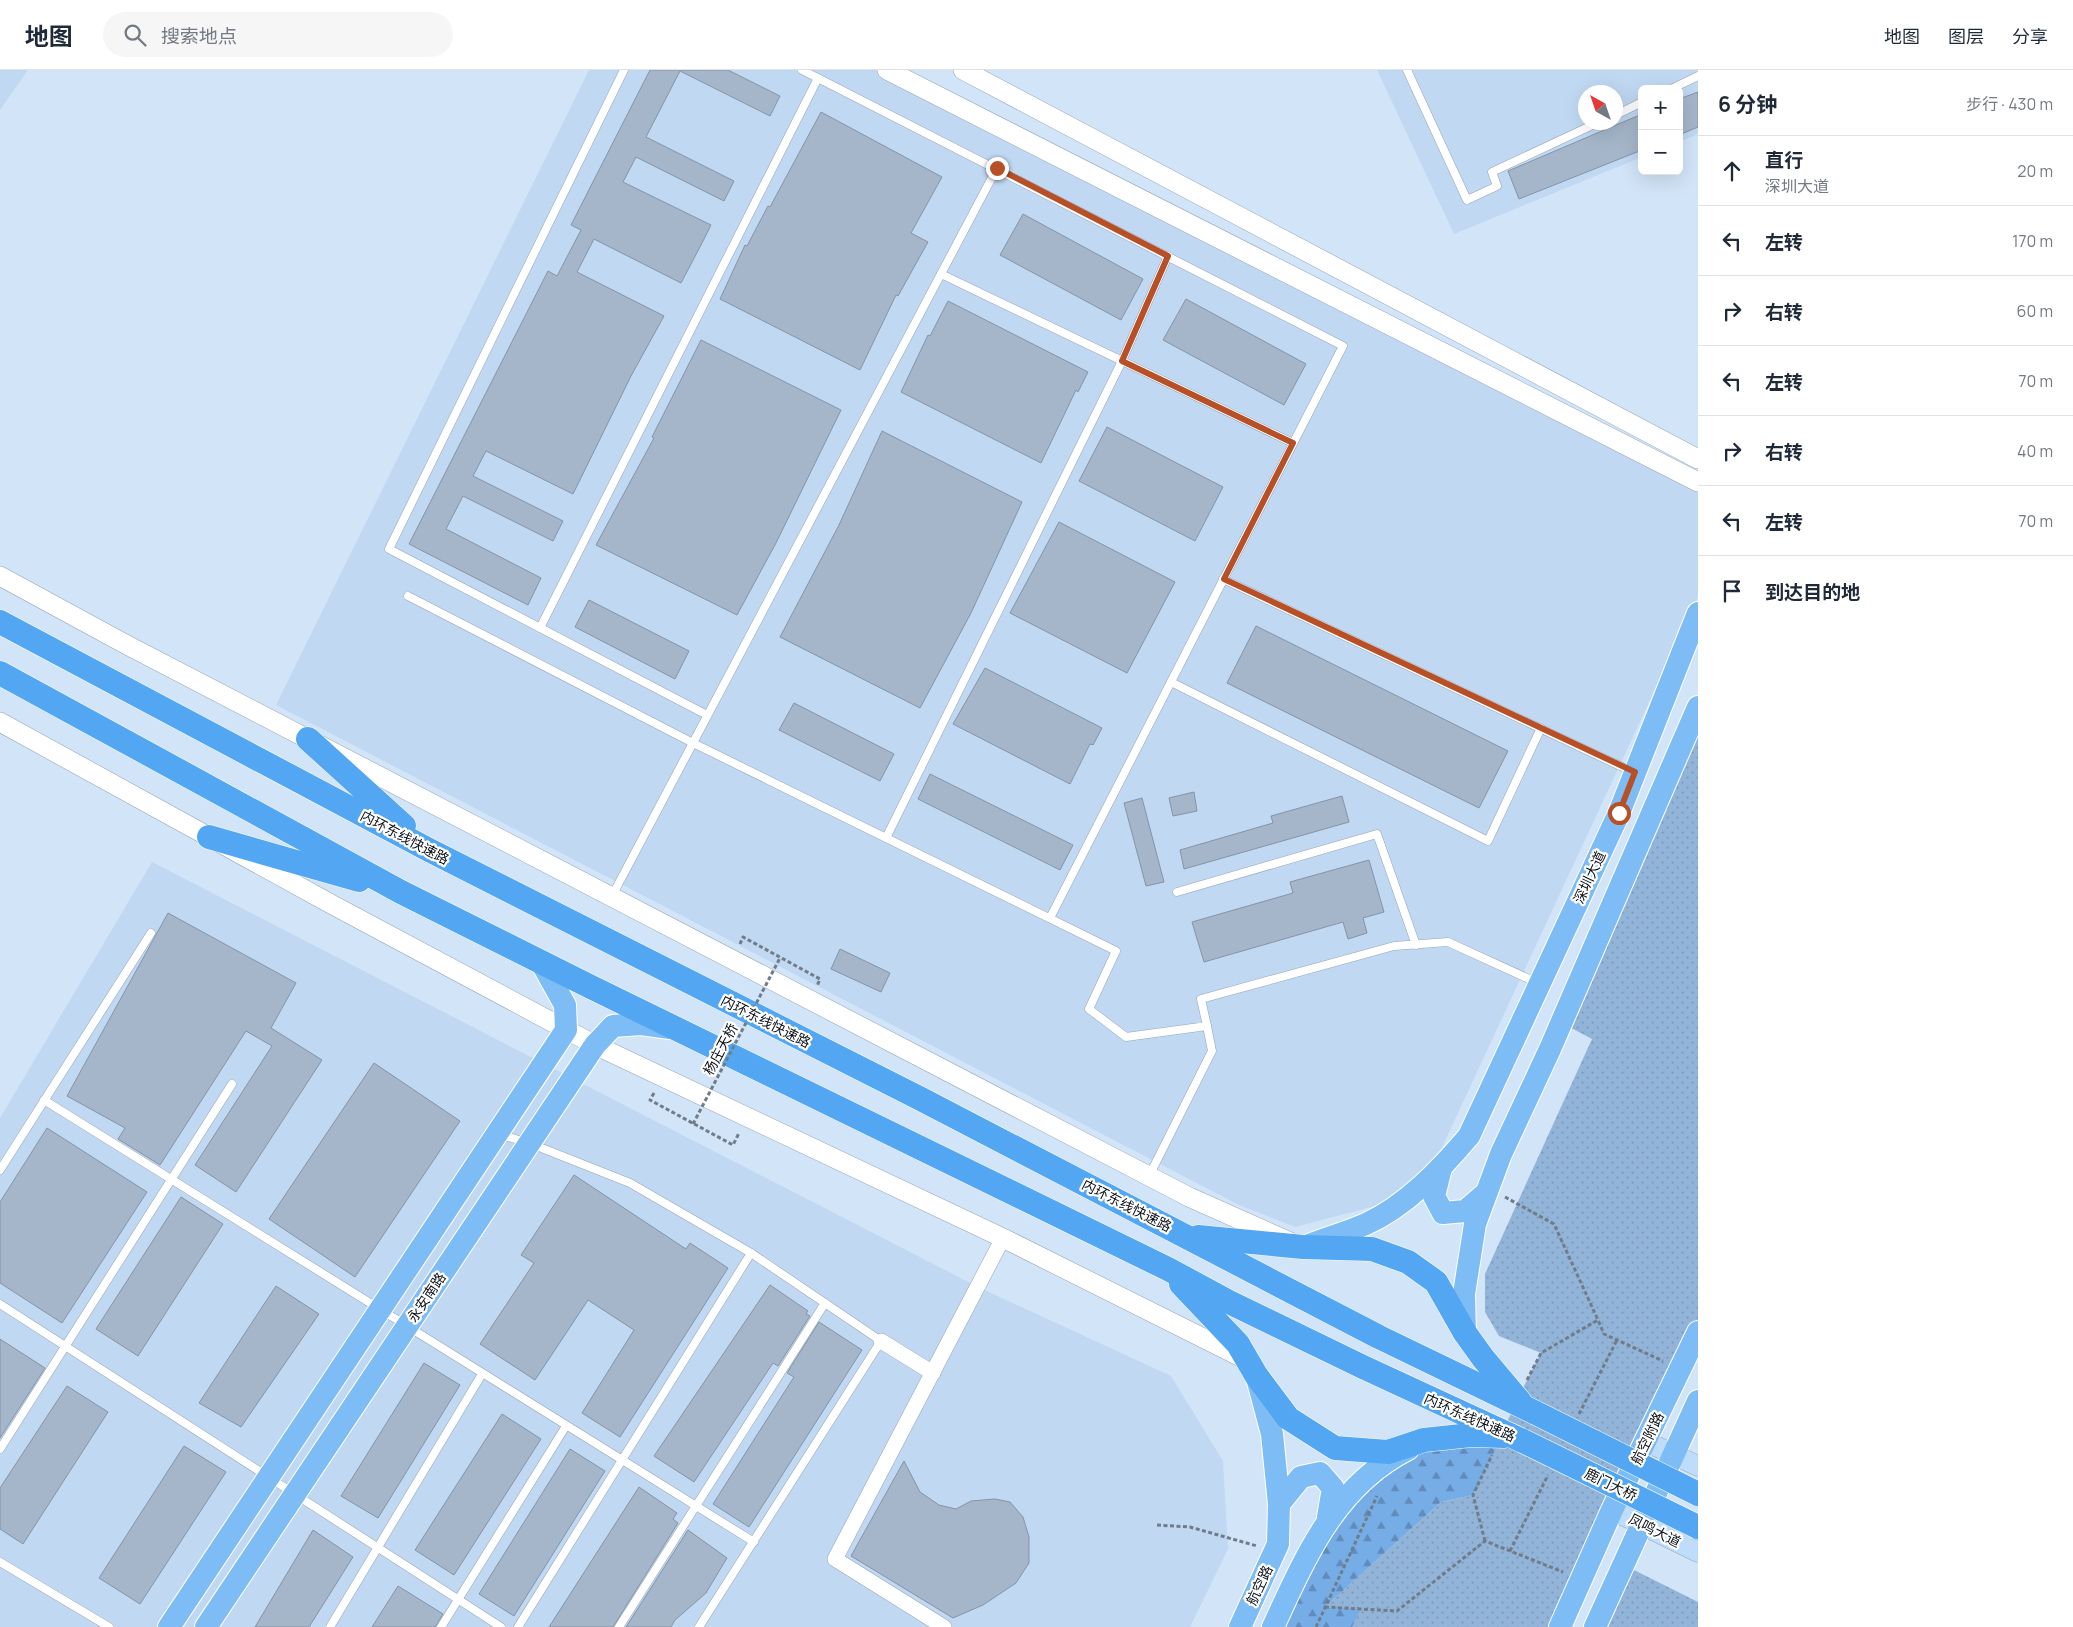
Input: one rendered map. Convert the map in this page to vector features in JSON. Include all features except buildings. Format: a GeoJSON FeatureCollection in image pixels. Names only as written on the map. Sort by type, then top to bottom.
{"type":"FeatureCollection","features":[{"type":"Feature","properties":{"kind":"highway","name":"内环东线快速路"},"geometry":{"type":"LineString","coordinates":[[0,622],[429,850],[1188,1236],[1372,1333],[1526,1407]]}},
{"type":"Feature","properties":{"kind":"highway","name":"内环东线快速路"},"geometry":{"type":"LineString","coordinates":[[0,673],[401,892],[1168,1269],[1229,1302],[1363,1368],[1513,1438]]}},
{"type":"Feature","properties":{"kind":"highway"},"geometry":{"type":"LineString","coordinates":[[308,739],[429,850]]}},
{"type":"Feature","properties":{"kind":"highway"},"geometry":{"type":"LineString","coordinates":[[209,837],[401,892]]}},
{"type":"Feature","properties":{"kind":"highway"},"geometry":{"type":"LineString","coordinates":[[1188,1236],[1303,1247],[1372,1249],[1408,1262],[1436,1282],[1465,1333],[1483,1358],[1526,1407],[1698,1494]]}},
{"type":"Feature","properties":{"kind":"highway"},"geometry":{"type":"LineString","coordinates":[[1168,1269],[1238,1344],[1288,1418],[1335,1448],[1388,1452],[1424,1440],[1471,1435],[1513,1438]]}},
{"type":"Feature","properties":{"kind":"highway","name":"鹿门大桥"},"geometry":{"type":"LineString","coordinates":[[1513,1438],[1698,1527]]}},
{"type":"Feature","properties":{"kind":"main road","name":"深圳大道"},"geometry":{"type":"LineString","coordinates":[[1303,1247],[1367,1223],[1407,1198],[1441,1168],[1469,1136],[1540,984],[1635,772],[1698,613]]}},
{"type":"Feature","properties":{"kind":"main road"},"geometry":{"type":"LineString","coordinates":[[1465,1333],[1464,1294],[1475,1224],[1487,1191],[1501,1154],[1554,1041],[1693,723],[1698,707]]}},
{"type":"Feature","properties":{"kind":"main road"},"geometry":{"type":"LineString","coordinates":[[169,1627],[566,1030],[565,1004],[541,962]]}},
{"type":"Feature","properties":{"kind":"main road","name":"永安南路"},"geometry":{"type":"LineString","coordinates":[[206,1627],[595,1045],[614,1026],[640,1024],[680,1030]]}},
{"type":"Feature","properties":{"kind":"main road"},"geometry":{"type":"LineString","coordinates":[[1441,1168],[1434,1196],[1443,1213],[1465,1211],[1487,1191]]}},
{"type":"Feature","properties":{"kind":"main road","name":"航空附路"},"geometry":{"type":"LineString","coordinates":[[1560,1627],[1612,1510],[1698,1332]]}},
{"type":"Feature","properties":{"kind":"main road"},"geometry":{"type":"LineString","coordinates":[[1252,1367],[1272,1434],[1279,1504],[1276,1548]]}},
{"type":"Feature","properties":{"kind":"main road"},"geometry":{"type":"LineString","coordinates":[[1595,1627],[1698,1401]]}},
{"type":"Feature","properties":{"kind":"main road"},"geometry":{"type":"LineString","coordinates":[[1273,1627],[1305,1558],[1339,1503],[1383,1462],[1424,1440]]}},
{"type":"Feature","properties":{"kind":"main road"},"geometry":{"type":"LineString","coordinates":[[1645,1441],[1698,1466]]}},
{"type":"Feature","properties":{"kind":"main road"},"geometry":{"type":"LineString","coordinates":[[1279,1504],[1301,1477],[1320,1473],[1333,1488],[1327,1523]]}},
{"type":"Feature","properties":{"kind":"main road","name":"凤鸣大道"},"geometry":{"type":"LineString","coordinates":[[1612,1510],[1642,1522],[1698,1552]]}},
{"type":"Feature","properties":{"kind":"main road","name":"航空路"},"geometry":{"type":"LineString","coordinates":[[1240,1627],[1276,1548]]}},
{"type":"Feature","properties":{"kind":"street"},"geometry":{"type":"LineString","coordinates":[[887,70],[1698,482]]}},
{"type":"Feature","properties":{"kind":"street"},"geometry":{"type":"LineString","coordinates":[[963,70],[1698,459]]}},
{"type":"Feature","properties":{"kind":"street"},"geometry":{"type":"LineString","coordinates":[[0,576],[127,645],[1189,1198],[1303,1247]]}},
{"type":"Feature","properties":{"kind":"street"},"geometry":{"type":"LineString","coordinates":[[0,722],[595,1045],[1003,1238],[1252,1367]]}},
{"type":"Feature","properties":{"kind":"street"},"geometry":{"type":"LineString","coordinates":[[944,1627],[835,1559],[1003,1238]]}},
{"type":"Feature","properties":{"kind":"street"},"geometry":{"type":"LineString","coordinates":[[881,1341],[933,1373]]}},
{"type":"Feature","properties":{"kind":"lane"},"geometry":{"type":"LineString","coordinates":[[624,70],[389,550],[707,715]]}},
{"type":"Feature","properties":{"kind":"lane"},"geometry":{"type":"LineString","coordinates":[[802,70],[1343,346],[1050,918]]}},
{"type":"Feature","properties":{"kind":"lane"},"geometry":{"type":"LineString","coordinates":[[1407,70],[1466,200],[1497,186],[1492,172],[1581,130]]}},
{"type":"Feature","properties":{"kind":"lane"},"geometry":{"type":"LineString","coordinates":[[1679,85],[1698,76]]}},
{"type":"Feature","properties":{"kind":"lane"},"geometry":{"type":"LineString","coordinates":[[540,628],[818,78]]}},
{"type":"Feature","properties":{"kind":"lane"},"geometry":{"type":"LineString","coordinates":[[1623,112],[1638,104]]}},
{"type":"Feature","properties":{"kind":"lane"},"geometry":{"type":"LineString","coordinates":[[612,896],[997,168]]}},
{"type":"Feature","properties":{"kind":"lane"},"geometry":{"type":"LineString","coordinates":[[886,838],[1122,361],[1168,256]]}},
{"type":"Feature","properties":{"kind":"lane"},"geometry":{"type":"LineString","coordinates":[[941,274],[1293,443]]}},
{"type":"Feature","properties":{"kind":"lane"},"geometry":{"type":"LineString","coordinates":[[1224,579],[1635,772]]}},
{"type":"Feature","properties":{"kind":"lane"},"geometry":{"type":"LineString","coordinates":[[408,596],[693,743],[1116,951],[1089,1009],[1126,1036],[1207,1026]]}},
{"type":"Feature","properties":{"kind":"lane"},"geometry":{"type":"LineString","coordinates":[[1171,682],[1488,841],[1541,728]]}},
{"type":"Feature","properties":{"kind":"lane"},"geometry":{"type":"LineString","coordinates":[[1177,892],[1377,834],[1416,945]]}},
{"type":"Feature","properties":{"kind":"lane"},"geometry":{"type":"LineString","coordinates":[[0,1170],[151,933]]}},
{"type":"Feature","properties":{"kind":"lane"},"geometry":{"type":"LineString","coordinates":[[1148,1176],[1212,1051],[1201,999],[1394,946],[1448,942],[1540,984]]}},
{"type":"Feature","properties":{"kind":"lane"},"geometry":{"type":"LineString","coordinates":[[0,1450],[232,1084]]}},
{"type":"Feature","properties":{"kind":"lane"},"geometry":{"type":"LineString","coordinates":[[44,1100],[754,1542]]}},
{"type":"Feature","properties":{"kind":"lane"},"geometry":{"type":"LineString","coordinates":[[497,1134],[528,1143],[630,1183],[751,1253],[881,1341],[699,1627]]}},
{"type":"Feature","properties":{"kind":"lane"},"geometry":{"type":"LineString","coordinates":[[518,1627],[751,1253]]}},
{"type":"Feature","properties":{"kind":"lane"},"geometry":{"type":"LineString","coordinates":[[619,1627],[825,1303]]}},
{"type":"Feature","properties":{"kind":"lane"},"geometry":{"type":"LineString","coordinates":[[0,1304],[268,1479],[501,1627]]}},
{"type":"Feature","properties":{"kind":"lane"},"geometry":{"type":"LineString","coordinates":[[330,1627],[482,1374]]}},
{"type":"Feature","properties":{"kind":"lane"},"geometry":{"type":"LineString","coordinates":[[441,1627],[566,1426]]}},
{"type":"Feature","properties":{"kind":"lane"},"geometry":{"type":"LineString","coordinates":[[0,1562],[109,1627]]}},
{"type":"Feature","properties":{"kind":"path"},"geometry":{"type":"LineString","coordinates":[[743,937],[820,979]]}},
{"type":"Feature","properties":{"kind":"path","name":"杨庄天桥"},"geometry":{"type":"LineString","coordinates":[[693,1124],[780,958]]}},
{"type":"Feature","properties":{"kind":"path"},"geometry":{"type":"LineString","coordinates":[[650,1100],[733,1144]]}},
{"type":"Feature","properties":{"kind":"path"},"geometry":{"type":"LineString","coordinates":[[1487,1191],[1554,1224],[1604,1334],[1680,1369]]}},
{"type":"Feature","properties":{"kind":"path"},"geometry":{"type":"LineString","coordinates":[[1526,1407],[1541,1353],[1598,1320]]}},
{"type":"Feature","properties":{"kind":"path"},"geometry":{"type":"LineString","coordinates":[[1485,1541],[1473,1495],[1513,1438]]}},
{"type":"Feature","properties":{"kind":"path"},"geometry":{"type":"LineString","coordinates":[[1316,1627],[1380,1490]]}},
{"type":"Feature","properties":{"kind":"path"},"geometry":{"type":"LineString","coordinates":[[1158,1524],[1190,1527],[1276,1548]]}},
{"type":"Feature","properties":{"kind":"path"},"geometry":{"type":"LineString","coordinates":[[1485,1541],[1581,1580]]}},
{"type":"Feature","properties":{"kind":"path"},"geometry":{"type":"LineString","coordinates":[[1325,1607],[1397,1611],[1485,1541]]}},
{"type":"Feature","properties":{"kind":"shaded area"},"geometry":{"type":"Polygon","coordinates":[[[0,70],[28,70],[0,110],[0,70]]]}},
{"type":"Feature","properties":{"kind":"shaded area"},"geometry":{"type":"Polygon","coordinates":[[[589,70],[879,70],[1698,492],[1698,597],[1431,1171],[1375,1206],[1295,1227],[1239,1205],[276,705],[589,70]]]}},
{"type":"Feature","properties":{"kind":"shaded area"},"geometry":{"type":"Polygon","coordinates":[[[1377,70],[1698,70],[1698,134],[1683,140],[1683,85],[1638,85],[1638,159],[1454,234],[1377,70]]]}},
{"type":"Feature","properties":{"kind":"shaded area"},"geometry":{"type":"Polygon","coordinates":[[[1698,707],[1698,1332],[1560,1627],[1352,1627],[1360,1610],[1325,1607],[1441,1502],[1473,1495],[1541,1353],[1499,1336],[1485,1312],[1485,1274],[1592,1039],[1562,1023],[1698,707]]]}},
{"type":"Feature","properties":{"kind":"shaded area"},"geometry":{"type":"Polygon","coordinates":[[[152,862],[978,1287],[1171,1376],[1223,1461],[1228,1549],[1190,1627],[0,1627],[0,1118],[152,862]]]}},
{"type":"Feature","properties":{"kind":"shaded area"},"geometry":{"type":"Polygon","coordinates":[[[1624,1565],[1698,1602],[1698,1627],[1595,1627],[1624,1565]]]}},
{"type":"Feature","properties":{"kind":"green space"},"geometry":{"type":"Polygon","coordinates":[[[1502,1436],[1473,1495],[1441,1502],[1325,1607],[1361,1609],[1352,1627],[1273,1627],[1339,1503],[1424,1440],[1502,1436]]]}},
{"type":"Feature","properties":{"kind":"route"},"geometry":{"type":"LineString","coordinates":[[997,168],[1168,256],[1122,361],[1293,443],[1224,579],[1635,772],[1619,813]]}}]}
